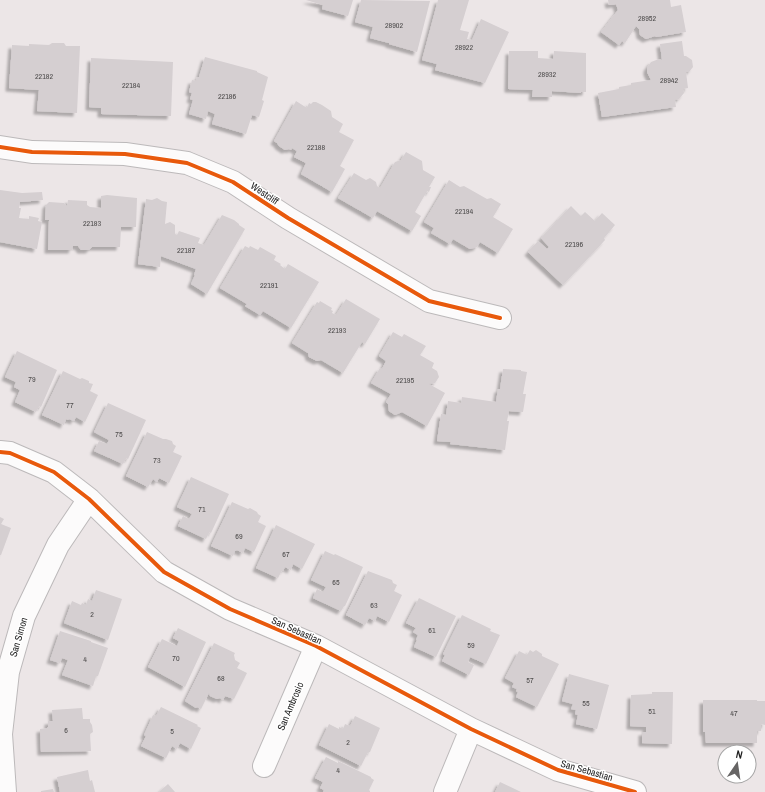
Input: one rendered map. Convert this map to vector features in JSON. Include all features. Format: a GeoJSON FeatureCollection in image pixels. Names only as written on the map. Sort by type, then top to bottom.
{"type":"FeatureCollection","features":[{"type":"Feature","properties":{"kind":"street","name":"Westcliff"},"geometry":{"type":"LineString","coordinates":[[0,147],[32,152],[125,154],[187,163],[233,182],[288,218],[429,301],[500,318]]}},
{"type":"Feature","properties":{"kind":"street","name":"San Sebastian"},"geometry":{"type":"LineString","coordinates":[[0,452],[10,453],[54,472],[89,499],[164,572],[230,609],[316,646],[471,729],[558,770],[635,792]]}},
{"type":"Feature","properties":{"kind":"street","name":"San Simon"},"geometry":{"type":"LineString","coordinates":[[5,792],[1,734],[8,672],[24,616],[58,545],[89,499]]}},
{"type":"Feature","properties":{"kind":"street","name":"San Ambrosio"},"geometry":{"type":"LineString","coordinates":[[264,766],[316,646]]}},
{"type":"Feature","properties":{"kind":"street"},"geometry":{"type":"LineString","coordinates":[[444,792],[471,729]]}},
{"type":"Feature","properties":{"kind":"building"},"geometry":{"type":"Polygon","coordinates":[[[306,0],[353,0],[348,16],[322,9],[323,5],[306,0]]]}},
{"type":"Feature","properties":{"kind":"building"},"geometry":{"type":"Polygon","coordinates":[[[361,0],[430,1],[417,52],[370,38],[373,27],[355,22],[361,0]]]}},
{"type":"Feature","properties":{"kind":"building"},"geometry":{"type":"Polygon","coordinates":[[[438,0],[469,0],[460,30],[469,32],[467,39],[472,40],[481,19],[509,32],[485,83],[435,70],[437,64],[422,60],[438,0]]]}},
{"type":"Feature","properties":{"kind":"building"},"geometry":{"type":"Polygon","coordinates":[[[608,0],[670,0],[671,7],[681,5],[686,32],[655,36],[646,39],[640,35],[639,29],[636,26],[625,43],[622,41],[619,45],[601,32],[618,10],[616,4],[609,5],[608,0]]]}},
{"type":"Feature","properties":{"kind":"building"},"geometry":{"type":"Polygon","coordinates":[[[682,41],[684,56],[692,60],[693,67],[689,72],[686,72],[688,88],[683,89],[684,93],[679,99],[675,100],[676,107],[602,117],[598,93],[619,89],[619,87],[631,85],[631,83],[651,80],[647,72],[647,68],[651,62],[659,59],[662,60],[660,44],[682,41]]]}},
{"type":"Feature","properties":{"kind":"building"},"geometry":{"type":"Polygon","coordinates":[[[52,43],[64,43],[66,46],[80,46],[77,113],[37,111],[39,90],[9,88],[12,45],[49,45],[52,43]]]}},
{"type":"Feature","properties":{"kind":"building"},"geometry":{"type":"Polygon","coordinates":[[[509,51],[538,51],[538,58],[553,59],[554,51],[586,53],[586,92],[552,91],[552,97],[532,97],[533,90],[508,89],[509,51]]]}},
{"type":"Feature","properties":{"kind":"building"},"geometry":{"type":"Polygon","coordinates":[[[205,57],[257,71],[268,77],[262,100],[264,101],[259,117],[252,115],[246,134],[212,124],[215,114],[208,111],[206,119],[189,114],[193,100],[190,99],[192,93],[189,92],[192,80],[196,81],[197,77],[199,77],[205,57]]]}},
{"type":"Feature","properties":{"kind":"building"},"geometry":{"type":"Polygon","coordinates":[[[91,58],[173,62],[171,116],[101,114],[101,108],[89,107],[91,58]]]}},
{"type":"Feature","properties":{"kind":"building"},"geometry":{"type":"Polygon","coordinates":[[[296,101],[307,108],[309,103],[311,104],[316,102],[331,111],[332,117],[343,124],[339,132],[354,140],[340,166],[345,169],[332,192],[301,174],[306,163],[294,157],[297,151],[292,148],[291,150],[285,150],[274,141],[296,101]]]}},
{"type":"Feature","properties":{"kind":"building"},"geometry":{"type":"Polygon","coordinates":[[[406,152],[422,161],[423,170],[435,177],[429,187],[431,187],[429,192],[427,191],[415,212],[421,216],[412,231],[377,211],[373,218],[338,198],[354,173],[366,180],[370,178],[376,182],[377,186],[380,188],[395,162],[401,160],[406,152]]]}},
{"type":"Feature","properties":{"kind":"building"},"geometry":{"type":"Polygon","coordinates":[[[449,180],[460,187],[464,186],[487,199],[491,198],[501,204],[493,217],[513,229],[498,253],[480,242],[477,247],[470,249],[453,239],[450,244],[431,233],[434,228],[424,222],[449,180]]]}},
{"type":"Feature","properties":{"kind":"building"},"geometry":{"type":"Polygon","coordinates":[[[0,190],[22,193],[42,192],[43,200],[20,202],[19,208],[21,208],[19,218],[29,219],[29,216],[39,218],[38,221],[42,222],[37,249],[0,242],[0,190]]]}},
{"type":"Feature","properties":{"kind":"building"},"geometry":{"type":"Polygon","coordinates":[[[107,195],[137,198],[136,227],[121,227],[120,247],[92,247],[89,250],[81,250],[78,246],[73,246],[72,250],[48,250],[49,220],[45,220],[46,205],[49,202],[64,203],[67,206],[68,200],[87,201],[87,205],[90,207],[101,208],[101,196],[107,195]]]}},
{"type":"Feature","properties":{"kind":"building"},"geometry":{"type":"Polygon","coordinates":[[[157,198],[167,202],[165,224],[170,222],[175,225],[175,234],[177,235],[179,231],[200,238],[198,243],[204,245],[222,215],[234,220],[245,229],[207,294],[191,284],[196,269],[161,256],[160,267],[138,264],[146,199],[152,200],[157,198]]]}},
{"type":"Feature","properties":{"kind":"building"},"geometry":{"type":"Polygon","coordinates":[[[571,206],[581,216],[585,212],[595,221],[602,213],[615,225],[604,238],[605,240],[563,285],[528,252],[538,241],[547,249],[549,247],[541,238],[571,206]]]}},
{"type":"Feature","properties":{"kind":"building"},"geometry":{"type":"Polygon","coordinates":[[[245,246],[249,248],[250,246],[258,250],[260,247],[276,256],[274,260],[281,264],[280,265],[285,269],[288,264],[319,282],[291,328],[263,311],[260,315],[245,306],[247,304],[220,288],[245,246]]]}},
{"type":"Feature","properties":{"kind":"building"},"geometry":{"type":"Polygon","coordinates":[[[346,299],[380,319],[365,344],[362,342],[343,373],[321,360],[317,361],[309,357],[308,353],[292,343],[317,302],[319,303],[320,301],[332,308],[332,313],[336,315],[346,299]]]}},
{"type":"Feature","properties":{"kind":"building"},"geometry":{"type":"Polygon","coordinates":[[[393,332],[402,337],[404,334],[426,346],[420,355],[434,363],[432,368],[437,371],[439,377],[435,383],[429,384],[445,393],[427,426],[402,412],[395,415],[389,411],[388,404],[386,402],[391,394],[371,383],[380,368],[382,369],[386,361],[379,356],[393,332]]]}},
{"type":"Feature","properties":{"kind":"building"},"geometry":{"type":"Polygon","coordinates":[[[17,351],[57,370],[41,407],[39,406],[36,412],[15,402],[20,390],[14,387],[16,382],[5,377],[17,351]]]}},
{"type":"Feature","properties":{"kind":"building"},"geometry":{"type":"Polygon","coordinates":[[[503,369],[521,370],[527,372],[523,394],[526,394],[523,412],[509,411],[505,450],[450,444],[451,442],[437,441],[441,414],[446,415],[448,401],[461,403],[462,397],[496,402],[498,389],[500,389],[503,369]]]}},
{"type":"Feature","properties":{"kind":"building"},"geometry":{"type":"Polygon","coordinates":[[[63,371],[80,379],[82,378],[89,381],[89,383],[93,384],[90,391],[98,395],[85,422],[76,417],[74,421],[66,419],[64,425],[42,415],[63,371]]]}},
{"type":"Feature","properties":{"kind":"building"},"geometry":{"type":"Polygon","coordinates":[[[108,403],[146,420],[128,459],[126,458],[123,464],[94,451],[99,441],[107,444],[109,440],[94,432],[108,403]]]}},
{"type":"Feature","properties":{"kind":"building"},"geometry":{"type":"Polygon","coordinates":[[[147,432],[172,441],[176,446],[173,452],[182,456],[169,483],[159,478],[157,482],[153,479],[148,487],[126,476],[147,432]]]}},
{"type":"Feature","properties":{"kind":"building"},"geometry":{"type":"Polygon","coordinates":[[[191,477],[229,494],[211,533],[209,532],[206,539],[178,526],[183,516],[189,519],[192,514],[177,507],[191,477]]]}},
{"type":"Feature","properties":{"kind":"building"},"geometry":{"type":"Polygon","coordinates":[[[232,502],[257,512],[261,516],[258,522],[266,526],[254,552],[245,548],[243,553],[237,550],[235,551],[233,556],[211,546],[232,502]]]}},
{"type":"Feature","properties":{"kind":"building"},"geometry":{"type":"Polygon","coordinates":[[[0,517],[4,519],[1,524],[11,528],[1,555],[0,555],[0,517]]]}},
{"type":"Feature","properties":{"kind":"building"},"geometry":{"type":"Polygon","coordinates":[[[276,525],[315,544],[302,569],[293,564],[291,570],[285,567],[278,578],[256,568],[276,525]]]}},
{"type":"Feature","properties":{"kind":"building"},"geometry":{"type":"Polygon","coordinates":[[[325,551],[363,567],[345,606],[341,611],[313,598],[317,589],[323,592],[326,587],[311,580],[325,551]]]}},
{"type":"Feature","properties":{"kind":"building"},"geometry":{"type":"Polygon","coordinates":[[[368,571],[392,580],[393,583],[397,585],[394,591],[402,595],[389,622],[377,616],[375,621],[369,618],[365,625],[346,615],[368,571]]]}},
{"type":"Feature","properties":{"kind":"building"},"geometry":{"type":"Polygon","coordinates":[[[96,590],[122,599],[108,640],[64,623],[72,601],[81,605],[82,603],[86,605],[88,599],[92,601],[96,590]]]}},
{"type":"Feature","properties":{"kind":"building"},"geometry":{"type":"Polygon","coordinates":[[[419,598],[456,616],[436,657],[414,647],[418,635],[413,632],[416,628],[406,623],[419,598]]]}},
{"type":"Feature","properties":{"kind":"building"},"geometry":{"type":"Polygon","coordinates":[[[462,615],[500,635],[486,664],[470,657],[468,662],[474,665],[469,675],[442,661],[445,655],[443,654],[462,615]]]}},
{"type":"Feature","properties":{"kind":"building"},"geometry":{"type":"Polygon","coordinates":[[[178,628],[206,642],[185,687],[148,667],[162,639],[177,646],[179,641],[173,638],[178,628]]]}},
{"type":"Feature","properties":{"kind":"building"},"geometry":{"type":"Polygon","coordinates":[[[60,631],[108,648],[93,686],[62,675],[68,660],[62,658],[60,663],[50,660],[60,631]]]}},
{"type":"Feature","properties":{"kind":"building"},"geometry":{"type":"Polygon","coordinates":[[[214,643],[235,653],[235,660],[240,663],[237,668],[247,673],[234,699],[225,696],[223,700],[220,698],[217,699],[210,696],[209,693],[201,709],[196,708],[185,701],[214,643]]]}},
{"type":"Feature","properties":{"kind":"building"},"geometry":{"type":"Polygon","coordinates":[[[530,650],[533,652],[536,650],[542,654],[542,656],[559,664],[537,707],[516,697],[518,692],[516,691],[517,689],[512,687],[514,683],[505,678],[519,651],[527,655],[530,650]]]}},
{"type":"Feature","properties":{"kind":"building"},"geometry":{"type":"Polygon","coordinates":[[[569,674],[609,685],[597,729],[576,724],[578,715],[575,714],[576,710],[571,709],[573,704],[562,701],[569,674]]]}},
{"type":"Feature","properties":{"kind":"building"},"geometry":{"type":"Polygon","coordinates":[[[652,692],[673,692],[672,744],[642,743],[642,732],[646,732],[646,727],[630,726],[631,695],[652,694],[652,692]]]}},
{"type":"Feature","properties":{"kind":"building"},"geometry":{"type":"Polygon","coordinates":[[[703,700],[765,701],[765,725],[761,724],[761,731],[757,731],[757,743],[706,743],[705,732],[703,732],[703,700]]]}},
{"type":"Feature","properties":{"kind":"building"},"geometry":{"type":"Polygon","coordinates":[[[161,707],[198,725],[197,726],[201,728],[191,749],[180,743],[177,749],[172,746],[166,758],[141,746],[153,715],[156,716],[161,707]]]}},
{"type":"Feature","properties":{"kind":"building"},"geometry":{"type":"Polygon","coordinates":[[[82,708],[83,719],[90,719],[92,725],[93,732],[90,734],[91,751],[41,752],[40,729],[47,728],[48,721],[53,721],[52,710],[82,708]]]}},
{"type":"Feature","properties":{"kind":"building"},"geometry":{"type":"Polygon","coordinates":[[[355,716],[380,728],[370,752],[368,752],[361,766],[319,745],[329,724],[339,729],[339,727],[343,729],[345,724],[350,726],[355,716]]]}},
{"type":"Feature","properties":{"kind":"building"},"geometry":{"type":"Polygon","coordinates":[[[326,757],[338,763],[338,761],[371,777],[374,780],[369,790],[370,792],[323,792],[324,790],[320,788],[323,782],[315,778],[326,757]]]}},
{"type":"Feature","properties":{"kind":"building"},"geometry":{"type":"Polygon","coordinates":[[[88,770],[90,781],[92,780],[95,792],[60,792],[57,777],[88,770]]]}},
{"type":"Feature","properties":{"kind":"building"},"geometry":{"type":"Polygon","coordinates":[[[500,782],[521,792],[495,792],[500,782]]]}},
{"type":"Feature","properties":{"kind":"building"},"geometry":{"type":"Polygon","coordinates":[[[168,784],[175,792],[159,792],[168,784]]]}},
{"type":"Feature","properties":{"kind":"building"},"geometry":{"type":"Polygon","coordinates":[[[53,789],[54,792],[41,792],[41,791],[53,789]]]}},
{"type":"Feature","properties":{"kind":"cycle path"},"geometry":{"type":"LineString","coordinates":[[0,147],[32,152],[125,154],[187,163],[233,182],[288,218],[429,301],[500,318]]}},
{"type":"Feature","properties":{"kind":"cycle path"},"geometry":{"type":"LineString","coordinates":[[0,452],[10,453],[54,472],[89,499],[164,572],[230,609],[316,646],[471,729],[558,770],[635,792]]}}]}
